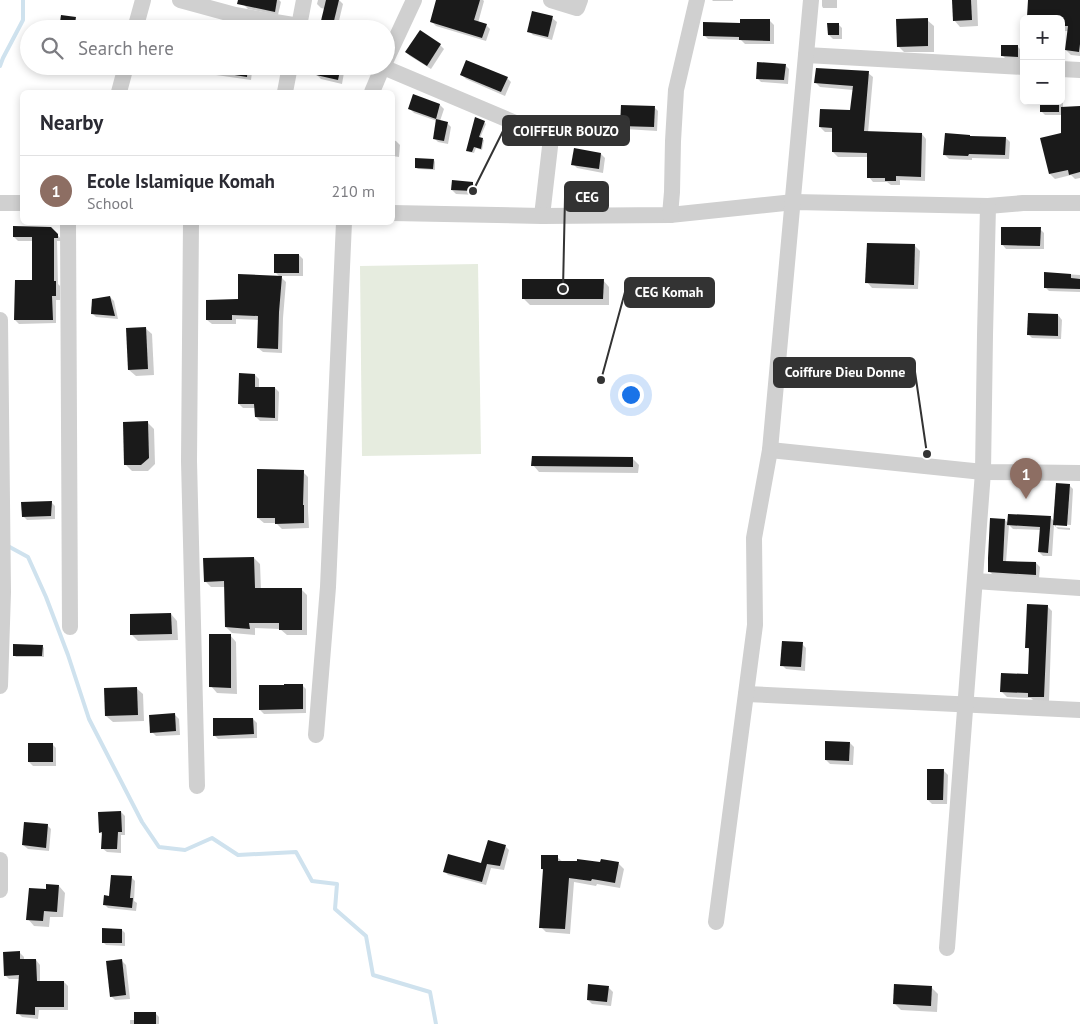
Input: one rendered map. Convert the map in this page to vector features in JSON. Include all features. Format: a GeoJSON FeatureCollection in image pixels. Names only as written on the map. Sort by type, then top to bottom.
{"type":"FeatureCollection","features":[{"type":"Feature","properties":{"kind":"street"},"geometry":{"type":"LineString","coordinates":[[138,20],[143,0]]}},
{"type":"Feature","properties":{"kind":"street"},"geometry":{"type":"LineString","coordinates":[[180,0],[261,20]]}},
{"type":"Feature","properties":{"kind":"street"},"geometry":{"type":"LineString","coordinates":[[300,20],[304,0]]}},
{"type":"Feature","properties":{"kind":"street"},"geometry":{"type":"LineString","coordinates":[[395,41],[414,0]]}},
{"type":"Feature","properties":{"kind":"street"},"geometry":{"type":"LineString","coordinates":[[551,0],[577,8],[580,0]]}},
{"type":"Feature","properties":{"kind":"street"},"geometry":{"type":"LineString","coordinates":[[670,215],[676,90],[697,0]]}},
{"type":"Feature","properties":{"kind":"street"},"geometry":{"type":"LineString","coordinates":[[716,922],[755,625],[754,538],[770,450],[811,0]]}},
{"type":"Feature","properties":{"kind":"street"},"geometry":{"type":"LineString","coordinates":[[806,55],[1020,67]]}},
{"type":"Feature","properties":{"kind":"street"},"geometry":{"type":"LineString","coordinates":[[1065,69],[1080,70]]}},
{"type":"Feature","properties":{"kind":"street"},"geometry":{"type":"LineString","coordinates":[[395,71],[551,138],[542,216]]}},
{"type":"Feature","properties":{"kind":"street"},"geometry":{"type":"LineString","coordinates":[[120,90],[124,75]]}},
{"type":"Feature","properties":{"kind":"street"},"geometry":{"type":"LineString","coordinates":[[285,90],[288,75]]}},
{"type":"Feature","properties":{"kind":"street"},"geometry":{"type":"LineString","coordinates":[[373,90],[379,75]]}},
{"type":"Feature","properties":{"kind":"street"},"geometry":{"type":"LineString","coordinates":[[395,213],[542,216],[670,215],[794,202],[988,206],[1023,203],[1080,203]]}},
{"type":"Feature","properties":{"kind":"street"},"geometry":{"type":"LineString","coordinates":[[0,203],[20,203]]}},
{"type":"Feature","properties":{"kind":"street"},"geometry":{"type":"LineString","coordinates":[[947,948],[984,472],[988,206]]}},
{"type":"Feature","properties":{"kind":"street"},"geometry":{"type":"LineString","coordinates":[[68,225],[70,627]]}},
{"type":"Feature","properties":{"kind":"street"},"geometry":{"type":"LineString","coordinates":[[191,225],[189,462],[197,786]]}},
{"type":"Feature","properties":{"kind":"street"},"geometry":{"type":"LineString","coordinates":[[316,735],[328,587],[344,225]]}},
{"type":"Feature","properties":{"kind":"street"},"geometry":{"type":"LineString","coordinates":[[0,320],[3,592],[0,686]]}},
{"type":"Feature","properties":{"kind":"street"},"geometry":{"type":"LineString","coordinates":[[770,450],[984,472],[1080,473]]}},
{"type":"Feature","properties":{"kind":"street"},"geometry":{"type":"LineString","coordinates":[[975,582],[1080,588]]}},
{"type":"Feature","properties":{"kind":"street"},"geometry":{"type":"LineString","coordinates":[[746,694],[1080,710]]}},
{"type":"Feature","properties":{"kind":"street"},"geometry":{"type":"LineString","coordinates":[[0,860],[0,890]]}},
{"type":"Feature","properties":{"kind":"shaded area"},"geometry":{"type":"Polygon","coordinates":[[[478,264],[481,454],[362,456],[360,266],[478,264]]]}},
{"type":"Feature","properties":{"kind":"building"},"geometry":{"type":"Polygon","coordinates":[[[238,0],[277,0],[275,12],[237,4],[238,0]]]}},
{"type":"Feature","properties":{"kind":"building"},"geometry":{"type":"Polygon","coordinates":[[[326,0],[339,0],[334,20],[321,20],[326,0]]]}},
{"type":"Feature","properties":{"kind":"building"},"geometry":{"type":"Polygon","coordinates":[[[436,0],[480,0],[474,20],[487,24],[482,38],[430,22],[436,0]]]}},
{"type":"Feature","properties":{"kind":"building"},"geometry":{"type":"Polygon","coordinates":[[[952,0],[971,0],[972,20],[953,21],[952,0]]]}},
{"type":"Feature","properties":{"kind":"building"},"geometry":{"type":"Polygon","coordinates":[[[1028,0],[1080,0],[1079,52],[1065,50],[1068,26],[1065,26],[1065,15],[1027,15],[1028,0]]]}},
{"type":"Feature","properties":{"kind":"building"},"geometry":{"type":"Polygon","coordinates":[[[532,11],[553,16],[548,37],[527,32],[532,11]]]}},
{"type":"Feature","properties":{"kind":"building"},"geometry":{"type":"Polygon","coordinates":[[[61,15],[76,17],[76,20],[60,20],[61,15]]]}},
{"type":"Feature","properties":{"kind":"building"},"geometry":{"type":"Polygon","coordinates":[[[928,18],[928,46],[897,47],[896,19],[928,18]]]}},
{"type":"Feature","properties":{"kind":"building"},"geometry":{"type":"Polygon","coordinates":[[[740,19],[770,19],[770,41],[739,40],[739,37],[703,36],[703,22],[740,23],[740,19]]]}},
{"type":"Feature","properties":{"kind":"building"},"geometry":{"type":"Polygon","coordinates":[[[827,23],[839,23],[839,35],[828,35],[827,23]]]}},
{"type":"Feature","properties":{"kind":"building"},"geometry":{"type":"Polygon","coordinates":[[[420,30],[441,44],[427,66],[405,52],[420,30]]]}},
{"type":"Feature","properties":{"kind":"building"},"geometry":{"type":"Polygon","coordinates":[[[1001,45],[1018,45],[1018,57],[1001,56],[1001,45]]]}},
{"type":"Feature","properties":{"kind":"building"},"geometry":{"type":"Polygon","coordinates":[[[466,60],[508,77],[501,92],[460,75],[466,60]]]}},
{"type":"Feature","properties":{"kind":"building"},"geometry":{"type":"Polygon","coordinates":[[[757,62],[786,64],[784,80],[756,79],[757,62]]]}},
{"type":"Feature","properties":{"kind":"building"},"geometry":{"type":"Polygon","coordinates":[[[816,68],[869,71],[864,131],[922,133],[921,177],[896,176],[896,181],[885,181],[885,178],[867,178],[867,153],[832,152],[832,128],[819,127],[820,109],[850,110],[853,86],[814,83],[816,68]]]}},
{"type":"Feature","properties":{"kind":"building"},"geometry":{"type":"Polygon","coordinates":[[[316,75],[339,75],[338,80],[316,75]]]}},
{"type":"Feature","properties":{"kind":"building"},"geometry":{"type":"Polygon","coordinates":[[[413,94],[440,104],[436,119],[408,109],[413,94]]]}},
{"type":"Feature","properties":{"kind":"building"},"geometry":{"type":"Polygon","coordinates":[[[621,105],[655,106],[654,127],[620,126],[621,105]]]}},
{"type":"Feature","properties":{"kind":"building"},"geometry":{"type":"Polygon","coordinates":[[[1040,105],[1059,105],[1059,112],[1040,112],[1040,105]]]}},
{"type":"Feature","properties":{"kind":"building"},"geometry":{"type":"Polygon","coordinates":[[[1080,106],[1080,172],[1069,175],[1068,170],[1049,174],[1040,138],[1061,133],[1061,107],[1080,106]]]}},
{"type":"Feature","properties":{"kind":"building"},"geometry":{"type":"Polygon","coordinates":[[[475,117],[485,121],[479,137],[483,138],[481,149],[474,147],[472,152],[466,151],[475,117]]]}},
{"type":"Feature","properties":{"kind":"building"},"geometry":{"type":"Polygon","coordinates":[[[436,119],[448,122],[444,141],[433,139],[436,119]]]}},
{"type":"Feature","properties":{"kind":"building"},"geometry":{"type":"Polygon","coordinates":[[[945,133],[1006,137],[1005,155],[943,155],[945,133]]]}},
{"type":"Feature","properties":{"kind":"building"},"geometry":{"type":"Polygon","coordinates":[[[574,148],[601,153],[599,169],[571,165],[574,148]]]}},
{"type":"Feature","properties":{"kind":"building"},"geometry":{"type":"Polygon","coordinates":[[[415,158],[434,159],[433,169],[415,168],[415,158]]]}},
{"type":"Feature","properties":{"kind":"building"},"geometry":{"type":"Polygon","coordinates":[[[452,180],[473,182],[473,191],[451,190],[452,180]]]}},
{"type":"Feature","properties":{"kind":"building"},"geometry":{"type":"Polygon","coordinates":[[[13,226],[51,227],[58,234],[58,238],[54,238],[56,296],[52,296],[53,320],[14,320],[15,280],[32,280],[32,237],[13,237],[13,226]]]}},
{"type":"Feature","properties":{"kind":"building"},"geometry":{"type":"Polygon","coordinates":[[[1001,227],[1041,227],[1040,246],[1001,245],[1001,227]]]}},
{"type":"Feature","properties":{"kind":"building"},"geometry":{"type":"Polygon","coordinates":[[[867,243],[915,244],[914,285],[865,283],[867,243]]]}},
{"type":"Feature","properties":{"kind":"building"},"geometry":{"type":"Polygon","coordinates":[[[274,254],[299,254],[299,273],[274,273],[274,254]]]}},
{"type":"Feature","properties":{"kind":"building"},"geometry":{"type":"Polygon","coordinates":[[[1044,272],[1071,274],[1071,278],[1080,279],[1080,289],[1044,288],[1044,272]]]}},
{"type":"Feature","properties":{"kind":"building"},"geometry":{"type":"Polygon","coordinates":[[[238,274],[282,276],[278,349],[257,348],[258,316],[232,315],[232,320],[206,320],[206,300],[238,299],[238,274]]]}},
{"type":"Feature","properties":{"kind":"building"},"geometry":{"type":"Polygon","coordinates":[[[522,279],[604,279],[603,299],[522,299],[522,279]]]}},
{"type":"Feature","properties":{"kind":"building"},"geometry":{"type":"Polygon","coordinates":[[[110,296],[115,316],[91,314],[92,299],[110,296]]]}},
{"type":"Feature","properties":{"kind":"building"},"geometry":{"type":"Polygon","coordinates":[[[1028,313],[1058,314],[1058,336],[1027,335],[1028,313]]]}},
{"type":"Feature","properties":{"kind":"building"},"geometry":{"type":"Polygon","coordinates":[[[146,327],[148,369],[128,370],[126,328],[146,327]]]}},
{"type":"Feature","properties":{"kind":"building"},"geometry":{"type":"Polygon","coordinates":[[[239,373],[255,374],[255,387],[275,387],[275,418],[255,417],[254,404],[238,404],[239,373]]]}},
{"type":"Feature","properties":{"kind":"building"},"geometry":{"type":"Polygon","coordinates":[[[148,421],[149,458],[141,465],[124,465],[123,422],[148,421]]]}},
{"type":"Feature","properties":{"kind":"building"},"geometry":{"type":"Polygon","coordinates":[[[532,456],[633,457],[633,467],[531,466],[532,456]]]}},
{"type":"Feature","properties":{"kind":"building"},"geometry":{"type":"Polygon","coordinates":[[[257,469],[304,470],[304,523],[275,524],[275,518],[257,518],[257,469]]]}},
{"type":"Feature","properties":{"kind":"building"},"geometry":{"type":"Polygon","coordinates":[[[1056,483],[1070,484],[1067,526],[1053,525],[1056,483]]]}},
{"type":"Feature","properties":{"kind":"building"},"geometry":{"type":"Polygon","coordinates":[[[52,501],[51,516],[22,517],[21,502],[52,501]]]}},
{"type":"Feature","properties":{"kind":"building"},"geometry":{"type":"Polygon","coordinates":[[[1008,514],[1051,516],[1048,553],[1038,552],[1040,527],[1007,525],[1008,514]]]}},
{"type":"Feature","properties":{"kind":"building"},"geometry":{"type":"Polygon","coordinates":[[[990,518],[1005,519],[1003,561],[1036,562],[1036,575],[988,572],[990,518]]]}},
{"type":"Feature","properties":{"kind":"building"},"geometry":{"type":"Polygon","coordinates":[[[254,557],[255,588],[302,588],[302,630],[279,630],[279,623],[249,623],[250,629],[225,627],[224,581],[204,582],[203,558],[254,557]]]}},
{"type":"Feature","properties":{"kind":"building"},"geometry":{"type":"Polygon","coordinates":[[[1027,604],[1048,605],[1044,697],[1028,697],[1028,693],[1000,692],[1001,673],[1028,674],[1029,648],[1025,648],[1027,604]]]}},
{"type":"Feature","properties":{"kind":"building"},"geometry":{"type":"Polygon","coordinates":[[[171,613],[172,634],[130,635],[130,614],[171,613]]]}},
{"type":"Feature","properties":{"kind":"building"},"geometry":{"type":"Polygon","coordinates":[[[209,634],[231,634],[231,688],[209,687],[209,634]]]}},
{"type":"Feature","properties":{"kind":"building"},"geometry":{"type":"Polygon","coordinates":[[[782,641],[803,642],[801,667],[780,666],[782,641]]]}},
{"type":"Feature","properties":{"kind":"building"},"geometry":{"type":"Polygon","coordinates":[[[13,644],[43,645],[42,656],[13,656],[13,644]]]}},
{"type":"Feature","properties":{"kind":"building"},"geometry":{"type":"Polygon","coordinates":[[[303,684],[303,709],[259,710],[259,685],[303,684]]]}},
{"type":"Feature","properties":{"kind":"building"},"geometry":{"type":"Polygon","coordinates":[[[137,687],[138,715],[105,716],[104,688],[137,687]]]}},
{"type":"Feature","properties":{"kind":"building"},"geometry":{"type":"Polygon","coordinates":[[[175,713],[176,731],[150,733],[149,715],[175,713]]]}},
{"type":"Feature","properties":{"kind":"building"},"geometry":{"type":"Polygon","coordinates":[[[213,718],[253,718],[254,734],[213,736],[213,718]]]}},
{"type":"Feature","properties":{"kind":"building"},"geometry":{"type":"Polygon","coordinates":[[[825,741],[850,742],[849,761],[825,760],[825,741]]]}},
{"type":"Feature","properties":{"kind":"building"},"geometry":{"type":"Polygon","coordinates":[[[28,743],[53,743],[53,762],[28,762],[28,743]]]}},
{"type":"Feature","properties":{"kind":"building"},"geometry":{"type":"Polygon","coordinates":[[[927,769],[944,769],[943,800],[927,800],[927,769]]]}},
{"type":"Feature","properties":{"kind":"building"},"geometry":{"type":"Polygon","coordinates":[[[121,811],[122,832],[118,832],[117,849],[101,849],[102,832],[99,833],[98,812],[121,811]]]}},
{"type":"Feature","properties":{"kind":"building"},"geometry":{"type":"Polygon","coordinates":[[[24,822],[48,824],[46,848],[22,845],[24,822]]]}},
{"type":"Feature","properties":{"kind":"building"},"geometry":{"type":"Polygon","coordinates":[[[488,840],[506,845],[500,866],[487,864],[482,882],[443,872],[448,854],[481,863],[488,840]]]}},
{"type":"Feature","properties":{"kind":"building"},"geometry":{"type":"Polygon","coordinates":[[[541,855],[558,855],[558,861],[577,861],[577,859],[600,862],[601,859],[619,862],[615,883],[569,878],[565,929],[539,928],[543,869],[541,869],[541,855]]]}},
{"type":"Feature","properties":{"kind":"building"},"geometry":{"type":"Polygon","coordinates":[[[111,875],[132,876],[130,898],[133,898],[132,908],[103,905],[104,895],[109,896],[111,875]]]}},
{"type":"Feature","properties":{"kind":"building"},"geometry":{"type":"Polygon","coordinates":[[[46,884],[59,885],[57,912],[44,911],[43,921],[26,920],[29,888],[46,889],[46,884]]]}},
{"type":"Feature","properties":{"kind":"building"},"geometry":{"type":"Polygon","coordinates":[[[102,928],[122,929],[122,943],[102,943],[102,928]]]}},
{"type":"Feature","properties":{"kind":"building"},"geometry":{"type":"Polygon","coordinates":[[[20,951],[20,959],[36,959],[37,981],[64,981],[64,1007],[35,1007],[35,1015],[16,1014],[19,975],[4,976],[3,952],[20,951]]]}},
{"type":"Feature","properties":{"kind":"building"},"geometry":{"type":"Polygon","coordinates":[[[122,959],[126,995],[110,997],[106,961],[122,959]]]}},
{"type":"Feature","properties":{"kind":"building"},"geometry":{"type":"Polygon","coordinates":[[[588,984],[609,986],[607,1002],[587,1000],[588,984]]]}},
{"type":"Feature","properties":{"kind":"building"},"geometry":{"type":"Polygon","coordinates":[[[894,984],[932,986],[931,1006],[893,1004],[894,984]]]}},
{"type":"Feature","properties":{"kind":"building"},"geometry":{"type":"Polygon","coordinates":[[[134,1012],[156,1012],[156,1024],[134,1024],[134,1012]]]}},
{"type":"Feature","properties":{"kind":"waterway"},"geometry":{"type":"LineString","coordinates":[[23,0],[23,20]]}},
{"type":"Feature","properties":{"kind":"waterway"},"geometry":{"type":"LineString","coordinates":[[0,66],[20,26]]}},
{"type":"Feature","properties":{"kind":"waterway"},"geometry":{"type":"LineString","coordinates":[[6,545],[28,557],[46,597],[68,655],[89,719],[142,822],[159,847],[185,850],[212,838],[238,855],[296,852],[312,881],[337,884],[335,909],[366,936],[373,975],[430,992],[436,1024]]}},
{"type":"Feature","properties":{"kind":"place","name":"COIFFEUR BOUZO"},"geometry":{"type":"Point","coordinates":[473,191]}},
{"type":"Feature","properties":{"kind":"place","name":"CEG"},"geometry":{"type":"Point","coordinates":[563,289]}},
{"type":"Feature","properties":{"kind":"place","name":"CEG Komah"},"geometry":{"type":"Point","coordinates":[601,380]}},
{"type":"Feature","properties":{"kind":"place","name":"Coiffure Dieu Donne"},"geometry":{"type":"Point","coordinates":[927,454]}},
{"type":"Feature","properties":{"kind":"place","name":"Ecole Islamique Komah"},"geometry":{"type":"Point","coordinates":[1026,499]}}]}
